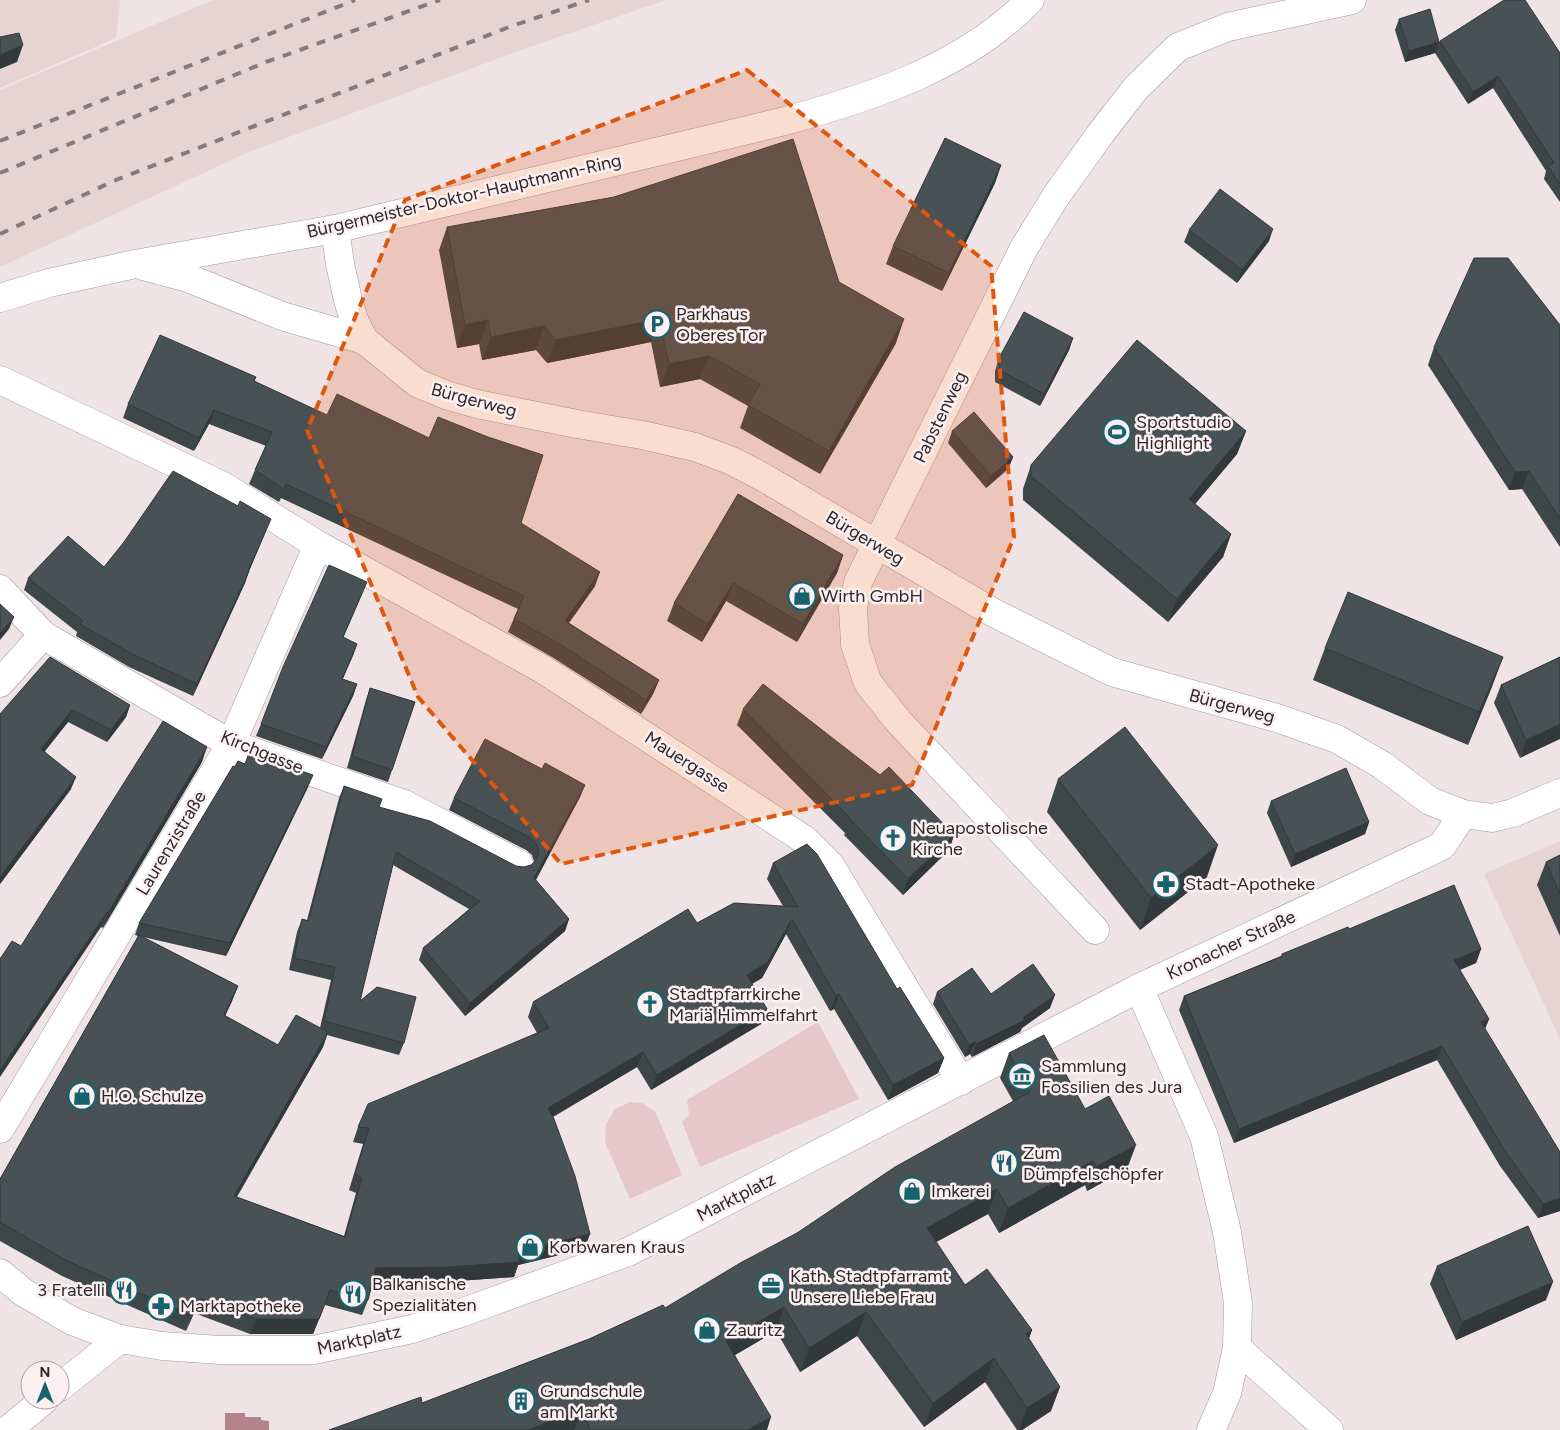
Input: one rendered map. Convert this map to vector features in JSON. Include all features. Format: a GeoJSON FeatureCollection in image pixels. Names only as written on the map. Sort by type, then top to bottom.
{"type":"FeatureCollection","features":[{"type":"Feature","properties":{"kind":"street","name":"Bürgermeister-Doktor-Hauptmann-Ring"},"geometry":{"type":"LineString","coordinates":[[0,298],[49,283],[135,264],[335,229],[785,121],[850,103],[923,73],[974,45],[1016,14],[1030,0]]}},
{"type":"Feature","properties":{"kind":"street","name":"Pabstenweg"},"geometry":{"type":"LineString","coordinates":[[1095,930],[900,722],[868,683],[855,644],[853,608],[858,582],[1024,248],[1056,196],[1136,88],[1178,47],[1228,27],[1352,0]]}},
{"type":"Feature","properties":{"kind":"street","name":"Bürgerweg"},"geometry":{"type":"LineString","coordinates":[[335,229],[348,300],[354,320],[364,340],[417,383],[446,395],[477,404],[642,435],[695,447],[732,461],[762,476],[994,613],[1112,672],[1277,718],[1337,739],[1382,766],[1430,801],[1463,814]]}},
{"type":"Feature","properties":{"kind":"street"},"geometry":{"type":"LineString","coordinates":[[135,264],[188,278],[282,316],[364,340]]}},
{"type":"Feature","properties":{"kind":"street","name":"Mauergasse"},"geometry":{"type":"LineString","coordinates":[[0,380],[223,486],[318,545],[544,670],[804,840],[830,865],[961,1081]]}},
{"type":"Feature","properties":{"kind":"street","name":"Laurenzistraße"},"geometry":{"type":"LineString","coordinates":[[0,1129],[231,744],[318,545]]}},
{"type":"Feature","properties":{"kind":"street","name":"Kirchgasse"},"geometry":{"type":"LineString","coordinates":[[0,589],[44,635],[231,744],[404,804],[519,864]]}},
{"type":"Feature","properties":{"kind":"street"},"geometry":{"type":"LineString","coordinates":[[0,683],[44,635]]}},
{"type":"Feature","properties":{"kind":"street"},"geometry":{"type":"LineString","coordinates":[[1463,814],[1492,818],[1513,813],[1560,793]]}},
{"type":"Feature","properties":{"kind":"street","name":"Kronacher Straße"},"geometry":{"type":"LineString","coordinates":[[1138,988],[1442,846],[1463,814]]}},
{"type":"Feature","properties":{"kind":"street"},"geometry":{"type":"LineString","coordinates":[[1138,988],[1204,1136],[1227,1232],[1238,1303],[1237,1348],[1227,1393],[1211,1430]]}},
{"type":"Feature","properties":{"kind":"street","name":"Marktplatz"},"geometry":{"type":"LineString","coordinates":[[0,1273],[23,1292],[72,1321],[120,1338],[162,1346],[200,1349],[314,1350],[412,1329],[470,1310],[628,1252],[1138,988]]}},
{"type":"Feature","properties":{"kind":"street"},"geometry":{"type":"LineString","coordinates":[[70,1379],[120,1338]]}},
{"type":"Feature","properties":{"kind":"street"},"geometry":{"type":"LineString","coordinates":[[1237,1348],[1329,1430]]}},
{"type":"Feature","properties":{"kind":"street"},"geometry":{"type":"LineString","coordinates":[[8,1430],[32,1410]]}},
{"type":"Feature","properties":{"kind":"highlighted area"},"geometry":{"type":"Polygon","coordinates":[[[747,70],[991,266],[1014,537],[912,785],[561,864],[418,697],[307,430],[405,200],[747,70]]]}},
{"type":"Feature","properties":{"kind":"shaded area"},"geometry":{"type":"Polygon","coordinates":[[[0,0],[120,0],[116,38],[0,88],[0,0]]]}},
{"type":"Feature","properties":{"kind":"shaded area"},"geometry":{"type":"Polygon","coordinates":[[[213,0],[666,0],[515,52],[249,152],[0,267],[0,90],[213,0]]]}},
{"type":"Feature","properties":{"kind":"shaded area"},"geometry":{"type":"Polygon","coordinates":[[[1560,841],[1560,1039],[1484,874],[1560,841]]]}},
{"type":"Feature","properties":{"kind":"shaded area"},"geometry":{"type":"Polygon","coordinates":[[[818,1022],[859,1099],[700,1167],[682,1122],[689,1114],[687,1100],[818,1022]]]}},
{"type":"Feature","properties":{"kind":"shaded area"},"geometry":{"type":"Polygon","coordinates":[[[630,1102],[642,1103],[655,1111],[682,1175],[630,1199],[605,1142],[606,1124],[615,1109],[630,1102]]]}},
{"type":"Feature","properties":{"kind":"shaded area"},"geometry":{"type":"Polygon","coordinates":[[[225,1413],[245,1413],[245,1417],[261,1417],[261,1420],[269,1421],[269,1430],[225,1430],[225,1413]]]}},
{"type":"Feature","properties":{"kind":"building"},"geometry":{"type":"Polygon","coordinates":[[[1504,0],[1525,0],[1560,53],[1560,184],[1548,166],[1554,163],[1498,76],[1473,92],[1440,41],[1504,0]]]}},
{"type":"Feature","properties":{"kind":"building"},"geometry":{"type":"Polygon","coordinates":[[[1430,9],[1439,42],[1409,51],[1399,19],[1430,9]]]}},
{"type":"Feature","properties":{"kind":"building"},"geometry":{"type":"Polygon","coordinates":[[[19,33],[23,45],[0,55],[0,37],[19,33]]]}},
{"type":"Feature","properties":{"kind":"building"},"geometry":{"type":"Polygon","coordinates":[[[945,138],[1001,165],[949,273],[893,246],[945,138]]]}},
{"type":"Feature","properties":{"kind":"building","name":"Parkhaus Oberes Tor"},"geometry":{"type":"Polygon","coordinates":[[[793,139],[839,282],[904,319],[829,451],[748,405],[760,384],[709,356],[669,364],[659,319],[555,340],[544,326],[491,337],[488,320],[465,325],[447,227],[614,197],[793,139]]]}},
{"type":"Feature","properties":{"kind":"building"},"geometry":{"type":"Polygon","coordinates":[[[1220,189],[1273,229],[1242,270],[1189,230],[1220,189]]]}},
{"type":"Feature","properties":{"kind":"building"},"geometry":{"type":"Polygon","coordinates":[[[1474,258],[1508,258],[1560,325],[1560,519],[1529,471],[1515,472],[1434,347],[1474,258]]]}},
{"type":"Feature","properties":{"kind":"building"},"geometry":{"type":"Polygon","coordinates":[[[1024,312],[1073,338],[1044,394],[999,370],[999,358],[1024,312]]]}},
{"type":"Feature","properties":{"kind":"building"},"geometry":{"type":"Polygon","coordinates":[[[160,335],[256,377],[254,381],[327,415],[337,394],[429,438],[438,417],[488,437],[543,455],[521,523],[600,572],[565,621],[659,680],[646,700],[558,643],[514,619],[524,596],[286,484],[284,489],[255,470],[272,432],[214,410],[199,438],[128,404],[160,335]]]}},
{"type":"Feature","properties":{"kind":"building"},"geometry":{"type":"Polygon","coordinates":[[[1137,340],[1246,431],[1189,499],[1231,534],[1177,599],[1031,476],[1031,465],[1137,340]]]}},
{"type":"Feature","properties":{"kind":"building"},"geometry":{"type":"Polygon","coordinates":[[[974,412],[1013,457],[991,476],[952,431],[974,412]]]}},
{"type":"Feature","properties":{"kind":"building"},"geometry":{"type":"Polygon","coordinates":[[[173,471],[238,506],[240,501],[271,519],[197,684],[134,655],[80,624],[83,621],[28,578],[68,536],[104,567],[124,542],[173,471]]]}},
{"type":"Feature","properties":{"kind":"building"},"geometry":{"type":"Polygon","coordinates":[[[738,494],[843,555],[803,624],[733,583],[708,624],[674,603],[738,494]]]}},
{"type":"Feature","properties":{"kind":"building"},"geometry":{"type":"Polygon","coordinates":[[[329,565],[367,582],[343,637],[357,644],[342,679],[357,684],[326,747],[261,724],[283,667],[329,565]]]}},
{"type":"Feature","properties":{"kind":"building"},"geometry":{"type":"Polygon","coordinates":[[[1348,592],[1503,657],[1479,712],[1325,648],[1348,592]]]}},
{"type":"Feature","properties":{"kind":"building"},"geometry":{"type":"Polygon","coordinates":[[[0,604],[14,617],[0,633],[0,604]]]}},
{"type":"Feature","properties":{"kind":"building"},"geometry":{"type":"Polygon","coordinates":[[[50,657],[130,705],[111,730],[72,710],[41,749],[76,777],[0,877],[0,714],[50,657]]]}},
{"type":"Feature","properties":{"kind":"building"},"geometry":{"type":"Polygon","coordinates":[[[1560,657],[1560,724],[1526,740],[1501,685],[1560,657]]]}},
{"type":"Feature","properties":{"kind":"building"},"geometry":{"type":"Polygon","coordinates":[[[763,684],[880,775],[889,767],[954,835],[908,879],[743,709],[763,684]]]}},
{"type":"Feature","properties":{"kind":"building"},"geometry":{"type":"Polygon","coordinates":[[[370,688],[415,702],[392,770],[352,756],[370,688]]]}},
{"type":"Feature","properties":{"kind":"building"},"geometry":{"type":"Polygon","coordinates":[[[163,721],[207,747],[108,913],[0,1070],[0,959],[12,941],[21,946],[163,721]]]}},
{"type":"Feature","properties":{"kind":"building"},"geometry":{"type":"Polygon","coordinates":[[[1125,727],[1218,845],[1151,898],[1058,779],[1125,727]]]}},
{"type":"Feature","properties":{"kind":"building"},"geometry":{"type":"Polygon","coordinates":[[[485,739],[542,769],[545,763],[585,785],[534,878],[569,919],[470,1003],[423,948],[480,901],[396,852],[360,1001],[377,987],[416,997],[404,1043],[324,1021],[335,967],[294,958],[302,919],[308,921],[344,786],[382,799],[379,807],[430,821],[516,866],[524,867],[531,865],[537,859],[539,851],[536,843],[531,838],[454,798],[485,739]]]}},
{"type":"Feature","properties":{"kind":"building"},"geometry":{"type":"Polygon","coordinates":[[[249,753],[313,775],[230,943],[139,923],[233,766],[235,767],[238,761],[245,764],[249,753]]]}},
{"type":"Feature","properties":{"kind":"building"},"geometry":{"type":"Polygon","coordinates":[[[1346,768],[1369,822],[1295,854],[1271,801],[1346,768]]]}},
{"type":"Feature","properties":{"kind":"building"},"geometry":{"type":"Polygon","coordinates":[[[807,844],[817,854],[897,989],[900,987],[944,1058],[893,1085],[839,994],[836,996],[792,919],[767,963],[747,975],[767,1009],[657,1075],[643,1052],[548,1108],[554,1119],[575,1176],[590,1234],[519,1251],[519,1262],[448,1267],[376,1268],[368,1300],[330,1290],[319,1319],[256,1319],[200,1298],[192,1316],[67,1261],[0,1222],[0,1179],[139,935],[238,986],[224,1015],[278,1045],[296,1015],[328,1032],[234,1196],[345,1237],[362,1178],[355,1174],[369,1128],[358,1127],[368,1104],[549,1028],[533,1002],[688,909],[697,923],[734,903],[798,907],[773,863],[807,844]]]}},
{"type":"Feature","properties":{"kind":"building"},"geometry":{"type":"Polygon","coordinates":[[[1560,855],[1560,894],[1546,862],[1560,855]]]}},
{"type":"Feature","properties":{"kind":"building"},"geometry":{"type":"Polygon","coordinates":[[[1454,885],[1481,949],[1454,960],[1489,1019],[1481,1022],[1560,1152],[1560,1198],[1543,1204],[1505,1151],[1442,1046],[1239,1129],[1184,996],[1283,956],[1282,954],[1348,927],[1349,929],[1454,885]]]}},
{"type":"Feature","properties":{"kind":"building"},"geometry":{"type":"Polygon","coordinates":[[[1033,964],[1055,995],[1023,1018],[1025,1020],[976,1044],[975,1042],[969,1045],[937,992],[972,968],[991,994],[1033,964]]]}},
{"type":"Feature","properties":{"kind":"building"},"geometry":{"type":"Polygon","coordinates":[[[1044,1035],[1085,1109],[1109,1096],[1136,1145],[1096,1167],[1093,1161],[1008,1208],[997,1189],[927,1228],[965,1285],[987,1269],[1032,1330],[1026,1334],[1060,1387],[1027,1408],[994,1358],[933,1403],[866,1312],[809,1348],[784,1307],[726,1341],[771,1417],[748,1430],[590,1430],[582,1409],[528,1430],[329,1430],[421,1397],[422,1403],[589,1339],[663,1305],[665,1308],[742,1262],[797,1233],[895,1167],[1030,1092],[1009,1053],[1044,1035]]]}},
{"type":"Feature","properties":{"kind":"building"},"geometry":{"type":"Polygon","coordinates":[[[1528,1226],[1553,1282],[1462,1322],[1437,1266],[1528,1226]]]}},
{"type":"Feature","properties":{"kind":"railway"},"geometry":{"type":"LineString","coordinates":[[0,141],[355,0]]}},
{"type":"Feature","properties":{"kind":"railway"},"geometry":{"type":"LineString","coordinates":[[0,173],[266,62],[440,0]]}},
{"type":"Feature","properties":{"kind":"railway"},"geometry":{"type":"LineString","coordinates":[[0,234],[116,180],[509,27],[589,0]]}},
{"type":"Feature","properties":{"kind":"place","name":"Parkhaus Oberes Tor"},"geometry":{"type":"Point","coordinates":[657,324]}},
{"type":"Feature","properties":{"kind":"place","name":"Sportstudio Highlight"},"geometry":{"type":"Point","coordinates":[1117,432]}},
{"type":"Feature","properties":{"kind":"place","name":"Wirth GmbH"},"geometry":{"type":"Point","coordinates":[802,596]}},
{"type":"Feature","properties":{"kind":"place","name":"Neuapostolische Kirche"},"geometry":{"type":"Point","coordinates":[893,838]}},
{"type":"Feature","properties":{"kind":"place","name":"Stadt-Apotheke"},"geometry":{"type":"Point","coordinates":[1166,884]}},
{"type":"Feature","properties":{"kind":"place","name":"Stadtpfarrkirche Mariä Himmelfahrt"},"geometry":{"type":"Point","coordinates":[650,1004]}},
{"type":"Feature","properties":{"kind":"place","name":"Sammlung Fossilien des Jura"},"geometry":{"type":"Point","coordinates":[1022,1076]}},
{"type":"Feature","properties":{"kind":"place","name":"H.O. Schulze"},"geometry":{"type":"Point","coordinates":[82,1096]}},
{"type":"Feature","properties":{"kind":"place","name":"Zum Dümpfelschöpfer"},"geometry":{"type":"Point","coordinates":[1004,1163]}},
{"type":"Feature","properties":{"kind":"place","name":"Imkerei"},"geometry":{"type":"Point","coordinates":[912,1191]}},
{"type":"Feature","properties":{"kind":"place","name":"Korbwaren Kraus"},"geometry":{"type":"Point","coordinates":[530,1247]}},
{"type":"Feature","properties":{"kind":"place","name":"Kath. Stadtpfarramt Unsere Liebe Frau"},"geometry":{"type":"Point","coordinates":[771,1286]}},
{"type":"Feature","properties":{"kind":"place","name":"3 Fratelli"},"geometry":{"type":"Point","coordinates":[124,1290]}},
{"type":"Feature","properties":{"kind":"place","name":"Balkanische Spezialitäten"},"geometry":{"type":"Point","coordinates":[353,1294]}},
{"type":"Feature","properties":{"kind":"place","name":"Marktapotheke"},"geometry":{"type":"Point","coordinates":[161,1306]}},
{"type":"Feature","properties":{"kind":"place","name":"Zauritz"},"geometry":{"type":"Point","coordinates":[707,1330]}},
{"type":"Feature","properties":{"kind":"place","name":"Grundschule am Markt"},"geometry":{"type":"Point","coordinates":[521,1401]}}]}
